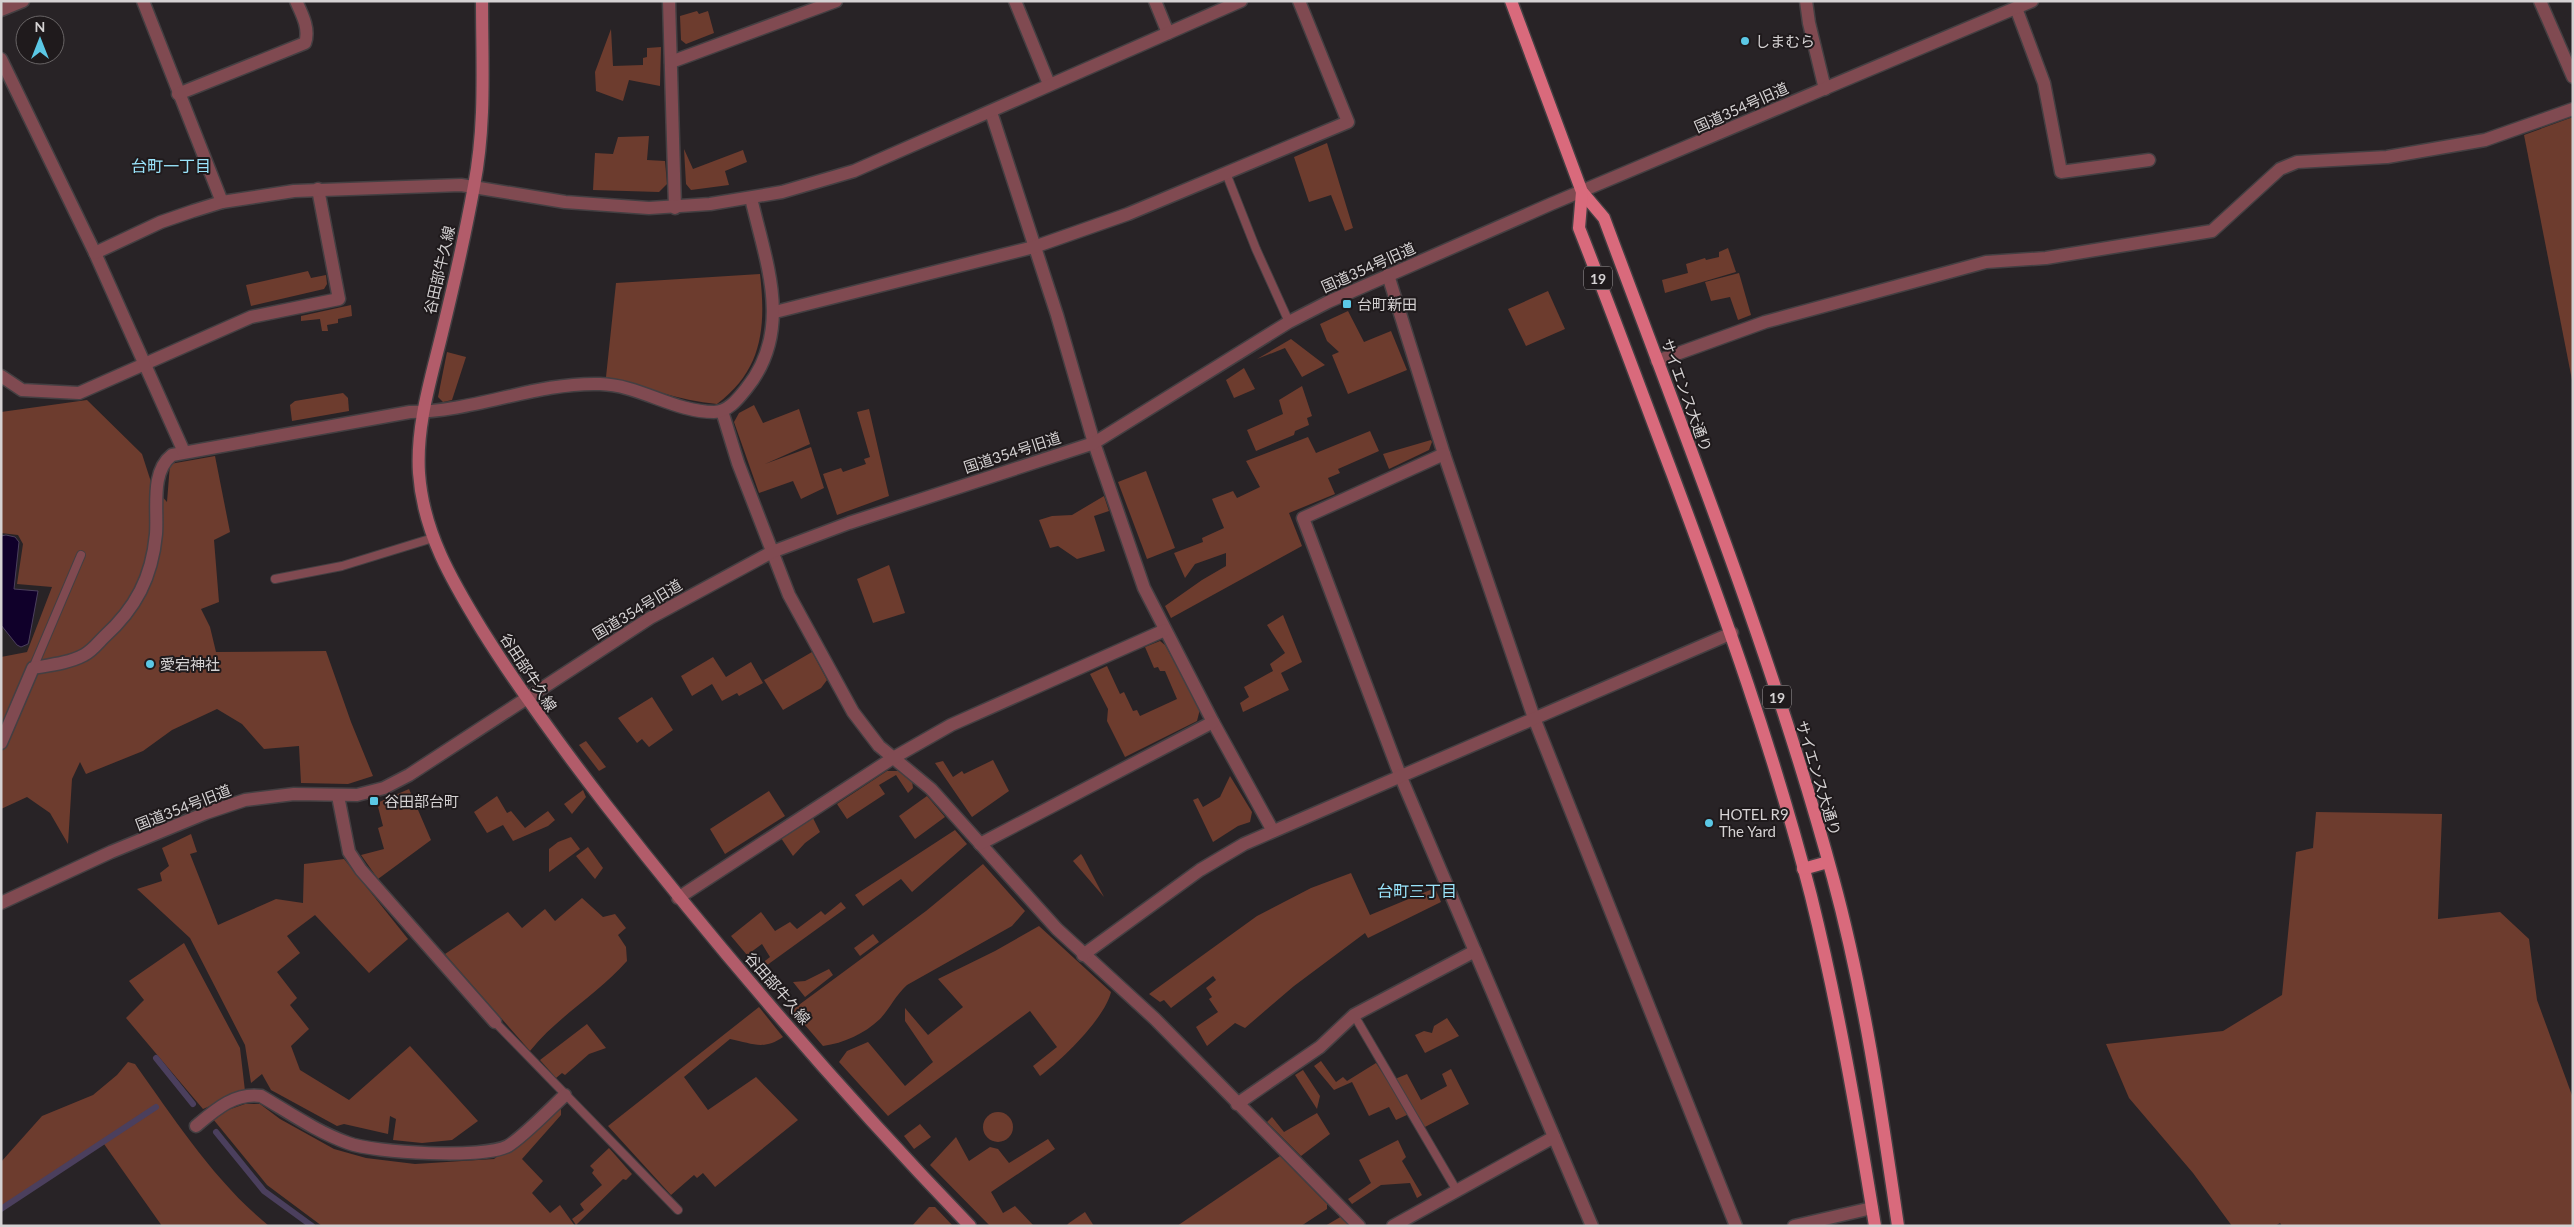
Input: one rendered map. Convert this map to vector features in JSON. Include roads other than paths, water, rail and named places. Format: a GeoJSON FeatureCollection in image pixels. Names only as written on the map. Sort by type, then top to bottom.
{"type":"FeatureCollection","features":[{"type":"Feature","properties":{"kind":"main road","name":"谷田部牛久線"},"geometry":{"type":"LineString","coordinates":[[482,1],[482,139],[451,296],[422,412],[420,476],[425,510],[433,538],[453,580],[526,700],[678,898],[866,1115],[970,1226]]}},
{"type":"Feature","properties":{"kind":"main road","name":"サイエンス大通り"},"geometry":{"type":"LineString","coordinates":[[1511,1],[1582,192],[1604,218],[1754,622],[1828,862],[1853,964],[1876,1076],[1898,1226]]}},
{"type":"Feature","properties":{"kind":"main road","name":"サイエンス大通り"},"geometry":{"type":"LineString","coordinates":[[1582,192],[1579,228],[1732,632],[1773,762],[1828,969],[1851,1076],[1875,1226]]}},
{"type":"Feature","properties":{"kind":"main road"},"geometry":{"type":"LineString","coordinates":[[1803,870],[1828,862]]}},
{"type":"Feature","properties":{"kind":"street"},"geometry":{"type":"LineString","coordinates":[[1,10],[23,1]]}},
{"type":"Feature","properties":{"kind":"street"},"geometry":{"type":"LineString","coordinates":[[143,1],[222,202]]}},
{"type":"Feature","properties":{"kind":"street"},"geometry":{"type":"LineString","coordinates":[[178,94],[306,43],[308,36],[306,25],[296,1]]}},
{"type":"Feature","properties":{"kind":"street"},"geometry":{"type":"LineString","coordinates":[[668,1],[675,208]]}},
{"type":"Feature","properties":{"kind":"street"},"geometry":{"type":"LineString","coordinates":[[671,62],[836,1]]}},
{"type":"Feature","properties":{"kind":"street"},"geometry":{"type":"LineString","coordinates":[[1015,1],[1049,84]]}},
{"type":"Feature","properties":{"kind":"street"},"geometry":{"type":"LineString","coordinates":[[1156,1],[1168,33]]}},
{"type":"Feature","properties":{"kind":"street"},"geometry":{"type":"LineString","coordinates":[[96,253],[161,222],[222,202],[268,194],[318,189],[434,184],[474,186],[565,202],[609,207],[675,208],[750,198],[810,185],[854,171],[1241,1]]}},
{"type":"Feature","properties":{"kind":"street"},"geometry":{"type":"LineString","coordinates":[[775,312],[1034,247],[1128,214],[1348,122],[1299,1]]}},
{"type":"Feature","properties":{"kind":"street"},"geometry":{"type":"LineString","coordinates":[[1806,1],[1809,23],[1824,88]]}},
{"type":"Feature","properties":{"kind":"street","name":"国道354号旧道"},"geometry":{"type":"LineString","coordinates":[[1,903],[93,860],[206,813],[237,803],[286,795],[357,795],[392,784],[526,700],[571,668],[650,618],[772,552],[849,522],[1094,443],[1289,322],[1388,275],[2032,1]]}},
{"type":"Feature","properties":{"kind":"street"},"geometry":{"type":"LineString","coordinates":[[2540,1],[2573,76]]}},
{"type":"Feature","properties":{"kind":"street"},"geometry":{"type":"LineString","coordinates":[[2016,8],[2044,82],[2062,172],[2149,160]]}},
{"type":"Feature","properties":{"kind":"street"},"geometry":{"type":"LineString","coordinates":[[1,59],[96,253],[184,452]]}},
{"type":"Feature","properties":{"kind":"street"},"geometry":{"type":"LineString","coordinates":[[1657,361],[1765,322],[1986,262],[2046,258],[2212,231],[2280,169],[2297,162],[2387,157],[2485,140],[2573,109]]}},
{"type":"Feature","properties":{"kind":"street"},"geometry":{"type":"LineString","coordinates":[[991,112],[1094,443],[1144,588],[1213,722],[1273,831]]}},
{"type":"Feature","properties":{"kind":"street"},"geometry":{"type":"LineString","coordinates":[[1,376],[22,390],[79,393],[251,318],[340,298],[318,189]]}},
{"type":"Feature","properties":{"kind":"street"},"geometry":{"type":"LineString","coordinates":[[1,743],[33,668],[58,664],[86,654],[116,626],[138,598],[150,574],[156,535],[159,473],[166,460],[172,455],[410,412],[442,410],[570,385],[601,384],[631,389],[687,408],[722,411],[736,400],[760,370],[772,335],[775,312],[750,198]]}},
{"type":"Feature","properties":{"kind":"street"},"geometry":{"type":"LineString","coordinates":[[1388,275],[1444,454],[1534,718],[1736,1226]]}},
{"type":"Feature","properties":{"kind":"street"},"geometry":{"type":"LineString","coordinates":[[722,411],[738,463],[789,595],[853,712],[879,746],[931,789],[1083,954],[1155,1019],[1359,1226]]}},
{"type":"Feature","properties":{"kind":"street"},"geometry":{"type":"LineString","coordinates":[[1444,454],[1303,518],[1400,775],[1592,1226]]}},
{"type":"Feature","properties":{"kind":"street"},"geometry":{"type":"LineString","coordinates":[[678,898],[893,758],[950,725],[1165,630]]}},
{"type":"Feature","properties":{"kind":"street"},"geometry":{"type":"LineString","coordinates":[[1083,954],[1218,858],[1273,831],[1400,775],[1732,632]]}},
{"type":"Feature","properties":{"kind":"street"},"geometry":{"type":"LineString","coordinates":[[980,844],[1213,722]]}},
{"type":"Feature","properties":{"kind":"street"},"geometry":{"type":"LineString","coordinates":[[338,796],[349,852],[361,870],[495,1022]]}},
{"type":"Feature","properties":{"kind":"street"},"geometry":{"type":"LineString","coordinates":[[1237,1104],[1320,1047],[1354,1015],[1475,951]]}},
{"type":"Feature","properties":{"kind":"street"},"geometry":{"type":"LineString","coordinates":[[196,1126],[217,1107],[249,1094],[261,1096],[325,1134],[351,1145],[409,1152],[454,1154],[480,1152],[508,1146],[565,1095]]}},
{"type":"Feature","properties":{"kind":"street"},"geometry":{"type":"LineString","coordinates":[[1393,1226],[1554,1137]]}},
{"type":"Feature","properties":{"kind":"street"},"geometry":{"type":"LineString","coordinates":[[1794,1226],[1872,1208]]}},
{"type":"Feature","properties":{"kind":"lane"},"geometry":{"type":"LineString","coordinates":[[1226,173],[1256,249],[1289,322]]}},
{"type":"Feature","properties":{"kind":"lane"},"geometry":{"type":"LineString","coordinates":[[275,579],[342,566],[433,538]]}},
{"type":"Feature","properties":{"kind":"lane"},"geometry":{"type":"LineString","coordinates":[[33,668],[81,555]]}},
{"type":"Feature","properties":{"kind":"lane"},"geometry":{"type":"LineString","coordinates":[[1354,1015],[1457,1191]]}},
{"type":"Feature","properties":{"kind":"lane"},"geometry":{"type":"LineString","coordinates":[[495,1022],[678,1210]]}},
{"type":"Feature","properties":{"kind":"waterway"},"geometry":{"type":"LineString","coordinates":[[156,1058],[193,1104]]}},
{"type":"Feature","properties":{"kind":"waterway"},"geometry":{"type":"LineString","coordinates":[[1,1209],[156,1107]]}},
{"type":"Feature","properties":{"kind":"waterway"},"geometry":{"type":"LineString","coordinates":[[216,1132],[264,1191],[312,1226]]}},
{"type":"Feature","properties":{"kind":"place","name":"しまむら"},"geometry":{"type":"Point","coordinates":[1745,41]}},
{"type":"Feature","properties":{"kind":"place","name":"台町新田"},"geometry":{"type":"Point","coordinates":[1347,304]}},
{"type":"Feature","properties":{"kind":"place","name":"愛宕神社"},"geometry":{"type":"Point","coordinates":[150,664]}},
{"type":"Feature","properties":{"kind":"place","name":"谷田部台町"},"geometry":{"type":"Point","coordinates":[374,801]}},
{"type":"Feature","properties":{"kind":"place","name":"HOTEL R9 The Yard"},"geometry":{"type":"Point","coordinates":[1709,823]}},
{"type":"Feature","properties":{"kind":"district","name":"台町一丁目"},"geometry":{"type":"Point","coordinates":[171,165]}},
{"type":"Feature","properties":{"kind":"district","name":"台町三丁目"},"geometry":{"type":"Point","coordinates":[1417,890]}}]}
